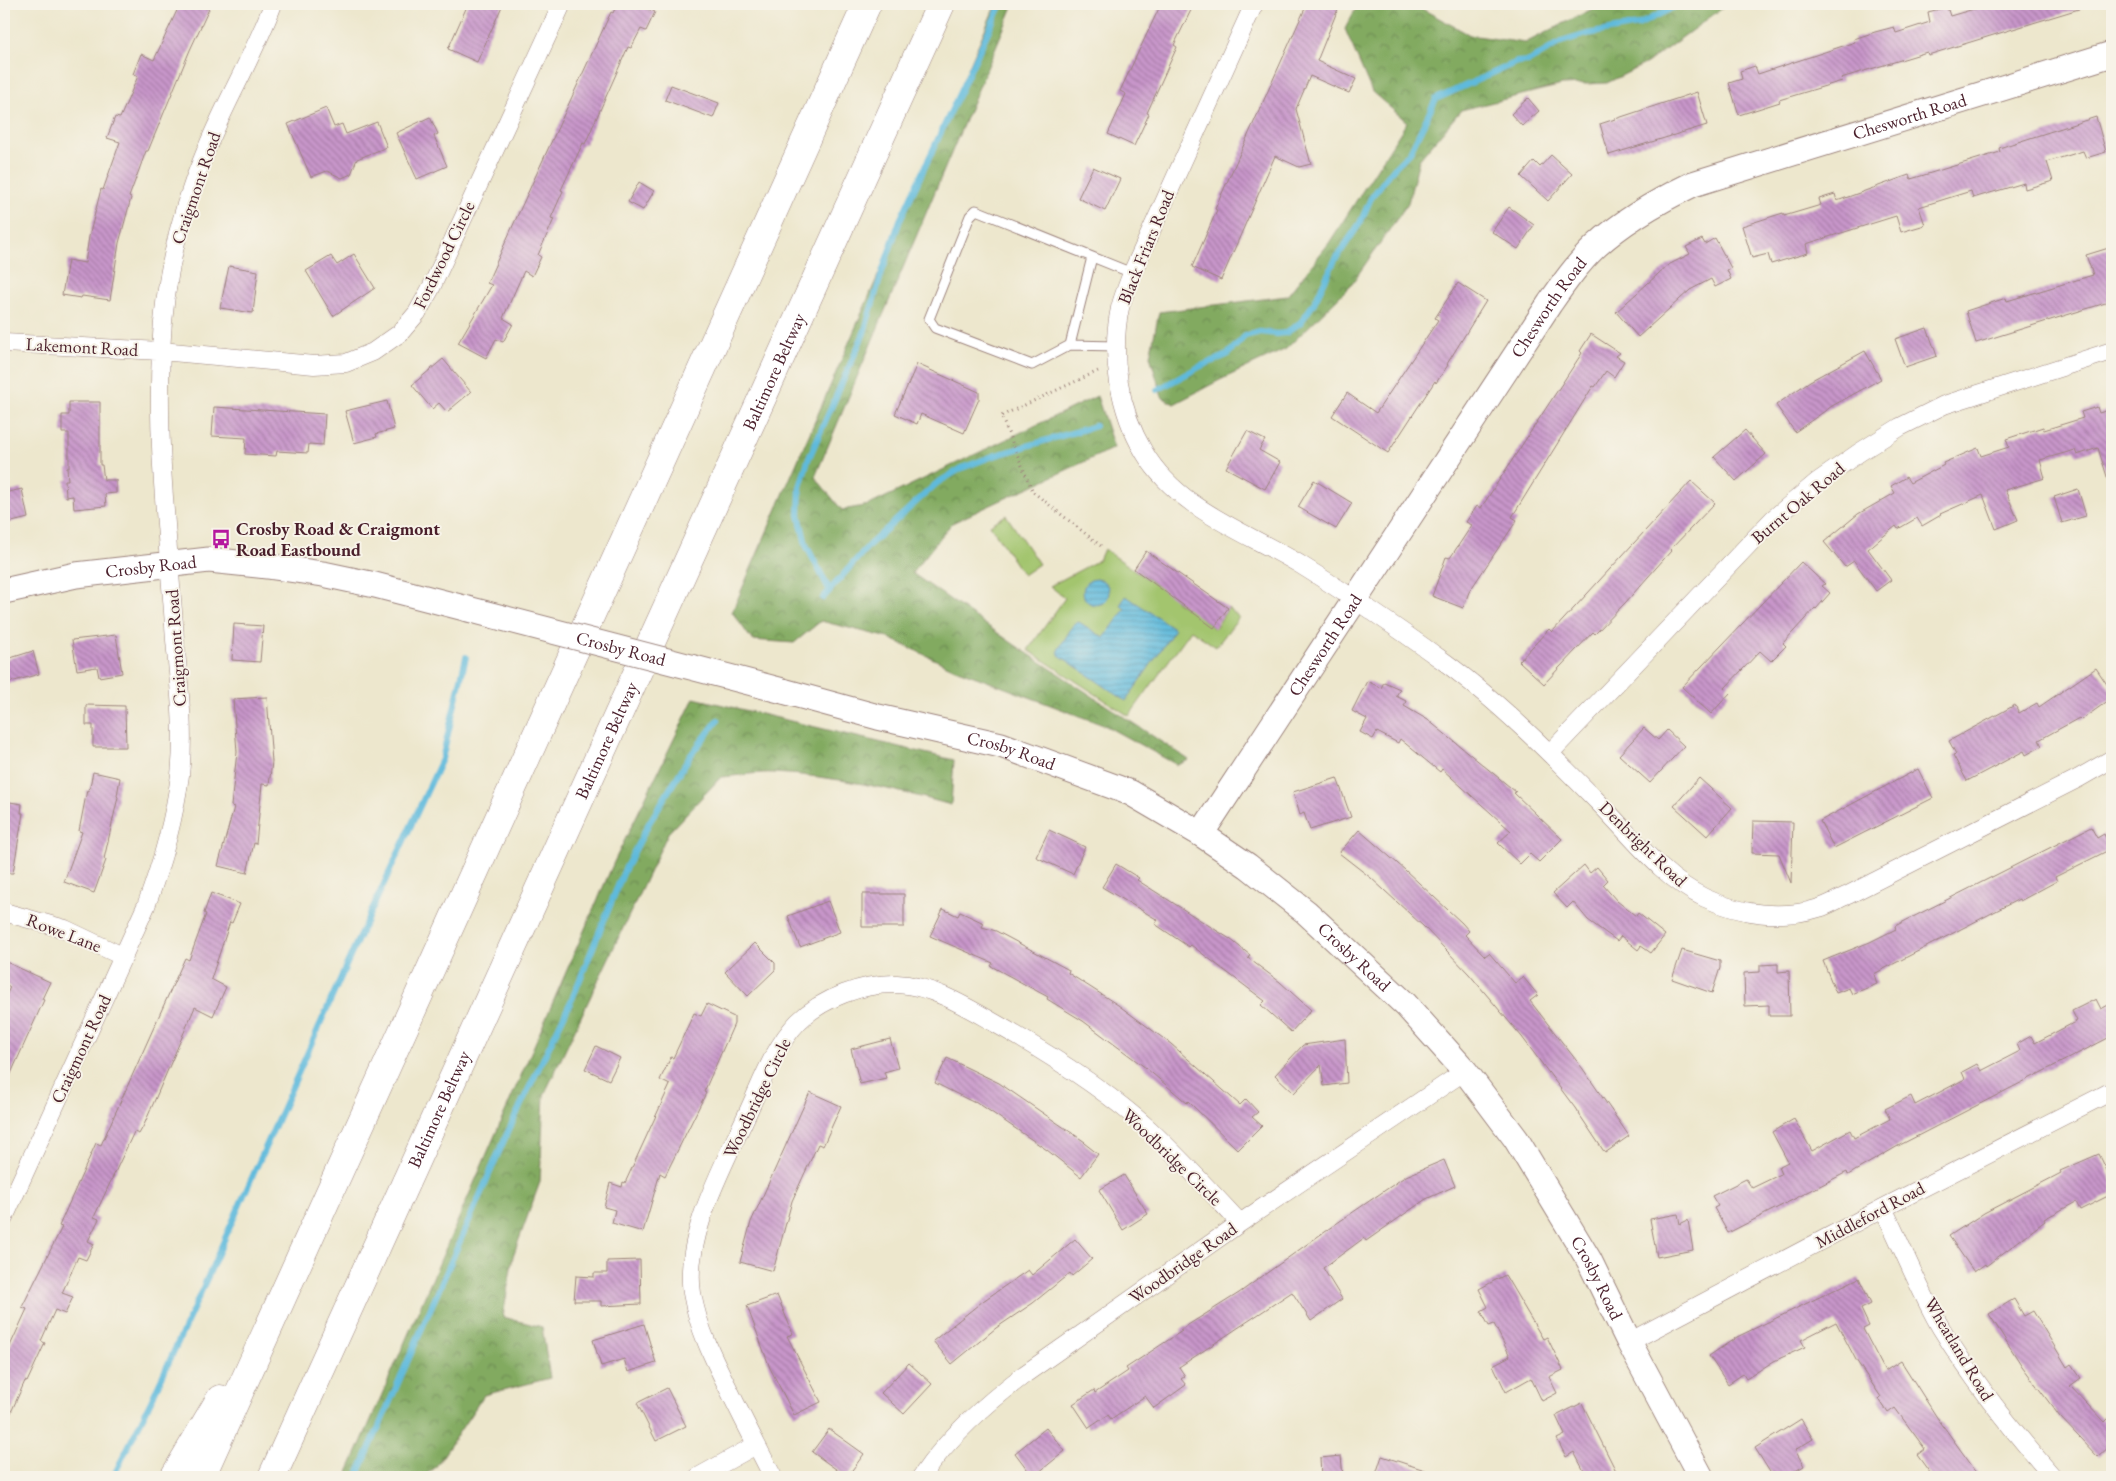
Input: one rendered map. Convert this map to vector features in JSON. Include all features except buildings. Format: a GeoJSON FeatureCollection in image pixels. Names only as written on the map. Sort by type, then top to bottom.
{"type":"FeatureCollection","features":[{"type":"Feature","properties":{"kind":"highway"},"geometry":{"type":"LineString","coordinates":[[201,1477],[867,4]]}},
{"type":"Feature","properties":{"kind":"highway","name":"Baltimore Beltway"},"geometry":{"type":"LineString","coordinates":[[272,1477],[941,4]]}},
{"type":"Feature","properties":{"kind":"highway"},"geometry":{"type":"LineString","coordinates":[[174,1477],[295,1271]]}},
{"type":"Feature","properties":{"kind":"highway"},"geometry":{"type":"LineString","coordinates":[[277,1477],[290,1438]]}},
{"type":"Feature","properties":{"kind":"main road","name":"Chesworth Road"},"geometry":{"type":"LineString","coordinates":[[1200,834],[1550,303],[1572,272],[1597,246],[1626,222],[1658,201],[1692,184],[2112,54]]}},
{"type":"Feature","properties":{"kind":"main road","name":"Crosby Road"},"geometry":{"type":"LineString","coordinates":[[4,591],[76,575],[209,560],[295,570],[375,585],[878,717],[1002,745],[1131,793],[1200,834],[1248,866],[1306,912],[1406,1005],[1464,1070],[1516,1139],[1589,1260],[1629,1342],[1701,1477]]}},
{"type":"Feature","properties":{"kind":"street","name":"Craigmont Road"},"geometry":{"type":"LineString","coordinates":[[4,1218],[146,906],[162,862],[173,817],[180,774],[182,725],[163,475],[161,351],[168,291],[176,242],[206,149],[273,4]]}},
{"type":"Feature","properties":{"kind":"street","name":"Fordwood Circle"},"geometry":{"type":"LineString","coordinates":[[161,351],[314,365],[346,363],[373,352],[400,334],[417,313],[431,288],[562,4]]}},
{"type":"Feature","properties":{"kind":"street","name":"Black Friars Road"},"geometry":{"type":"LineString","coordinates":[[1254,4],[1132,273],[1120,306],[1116,354],[1122,397],[1133,428],[1144,451],[1161,476],[1183,496],[1215,518],[1286,556],[1356,599]]}},
{"type":"Feature","properties":{"kind":"street","name":"Lakemont Road"},"geometry":{"type":"LineString","coordinates":[[4,343],[161,351]]}},
{"type":"Feature","properties":{"kind":"street","name":"Burnt Oak Road"},"geometry":{"type":"LineString","coordinates":[[1550,753],[1773,519],[1817,482],[1900,427],[1944,405],[2112,351]]}},
{"type":"Feature","properties":{"kind":"street","name":"Denbright Road"},"geometry":{"type":"LineString","coordinates":[[1356,599],[1452,667],[1550,753],[1676,882],[1704,898],[1733,909],[1765,914],[1793,913],[1819,908],[2079,778],[2112,759]]}},
{"type":"Feature","properties":{"kind":"street","name":"Rowe Lane"},"geometry":{"type":"LineString","coordinates":[[4,912],[65,930],[124,957]]}},
{"type":"Feature","properties":{"kind":"street","name":"Woodbridge Circle"},"geometry":{"type":"LineString","coordinates":[[773,1477],[710,1350],[698,1321],[692,1291],[692,1260],[699,1229],[710,1196],[783,1041],[799,1021],[818,1007],[847,993],[873,985],[899,984],[931,992],[972,1010],[1032,1044],[1092,1085],[1148,1128],[1191,1170],[1240,1223]]}},
{"type":"Feature","properties":{"kind":"street","name":"Woodbridge Road"},"geometry":{"type":"LineString","coordinates":[[921,1477],[953,1437],[990,1401],[1032,1368],[1464,1070]]}},
{"type":"Feature","properties":{"kind":"street","name":"Middleford Road"},"geometry":{"type":"LineString","coordinates":[[1629,1342],[1883,1208],[2112,1091]]}},
{"type":"Feature","properties":{"kind":"street","name":"Wheatland Road"},"geometry":{"type":"LineString","coordinates":[[1883,1208],[1940,1326],[1973,1378],[2014,1433],[2053,1477]]}},
{"type":"Feature","properties":{"kind":"street"},"geometry":{"type":"LineString","coordinates":[[698,1477],[756,1445]]}},
{"type":"Feature","properties":{"kind":"lane"},"geometry":{"type":"LineString","coordinates":[[1116,354],[1070,345],[1032,365],[935,328],[929,319],[970,216],[976,210],[1132,273]]}},
{"type":"Feature","properties":{"kind":"lane"},"geometry":{"type":"LineString","coordinates":[[1070,345],[1092,256]]}},
{"type":"Feature","properties":{"kind":"path"},"geometry":{"type":"LineString","coordinates":[[1101,546],[1033,492],[1001,416],[1116,354]]}},
{"type":"Feature","properties":{"kind":"green space"},"geometry":{"type":"Polygon","coordinates":[[[996,4],[1014,4],[815,477],[842,510],[869,505],[1097,396],[1114,448],[952,523],[912,573],[1015,645],[1189,760],[1177,765],[1106,726],[955,669],[889,638],[821,621],[794,643],[752,640],[732,612],[996,4]]]}},
{"type":"Feature","properties":{"kind":"green space"},"geometry":{"type":"Polygon","coordinates":[[[1358,4],[1413,4],[1470,35],[1525,43],[1602,4],[1728,4],[1647,63],[1607,83],[1562,85],[1461,110],[1419,160],[1408,203],[1350,286],[1286,349],[1174,404],[1162,397],[1150,356],[1159,312],[1287,296],[1329,243],[1407,122],[1372,92],[1345,29],[1358,4]]]}},
{"type":"Feature","properties":{"kind":"green space"},"geometry":{"type":"Polygon","coordinates":[[[1006,515],[1039,564],[1023,575],[990,525],[1006,515]]]}},
{"type":"Feature","properties":{"kind":"green space"},"geometry":{"type":"Polygon","coordinates":[[[1104,549],[1177,599],[1176,601],[1185,608],[1187,606],[1215,629],[1228,608],[1239,617],[1216,647],[1191,630],[1129,716],[1028,650],[1065,598],[1050,586],[1099,560],[1104,549]]]}},
{"type":"Feature","properties":{"kind":"green space"},"geometry":{"type":"Polygon","coordinates":[[[694,698],[954,760],[951,805],[886,789],[819,777],[768,773],[721,777],[668,833],[544,1095],[540,1182],[513,1256],[503,1317],[542,1327],[550,1378],[484,1395],[435,1468],[422,1477],[346,1477],[614,862],[694,698]]]}},
{"type":"Feature","properties":{"kind":"water"},"geometry":{"type":"Polygon","coordinates":[[[1096,579],[1105,583],[1109,592],[1105,601],[1096,605],[1087,601],[1083,592],[1087,583],[1096,579]]]}},
{"type":"Feature","properties":{"kind":"water"},"geometry":{"type":"Polygon","coordinates":[[[1126,596],[1175,629],[1126,701],[1059,655],[1058,650],[1074,624],[1079,622],[1104,638],[1125,609],[1120,605],[1126,596]]]}},
{"type":"Feature","properties":{"kind":"waterway"},"geometry":{"type":"LineString","coordinates":[[830,591],[806,545],[799,515],[800,487],[808,460],[864,333],[900,220],[1001,4]]}},
{"type":"Feature","properties":{"kind":"waterway"},"geometry":{"type":"LineString","coordinates":[[1157,390],[1199,367],[1227,355],[1245,336],[1260,332],[1286,333],[1301,322],[1314,303],[1335,260],[1360,223],[1371,198],[1393,169],[1410,152],[1436,99],[1517,62],[1529,61],[1561,42],[1587,34],[1638,25],[1680,4]]}},
{"type":"Feature","properties":{"kind":"waterway"},"geometry":{"type":"LineString","coordinates":[[823,598],[869,545],[937,483],[962,468],[993,456],[1095,426]]}},
{"type":"Feature","properties":{"kind":"waterway"},"geometry":{"type":"LineString","coordinates":[[113,1477],[151,1401],[201,1292],[354,948],[442,759],[466,657]]}},
{"type":"Feature","properties":{"kind":"waterway"},"geometry":{"type":"LineString","coordinates":[[357,1477],[505,1138],[572,999],[624,871],[649,823],[690,756],[718,720]]}},
{"type":"Feature","properties":{"kind":"place","name":"Crosby Road & Craigmont Road Eastbound"},"geometry":{"type":"Point","coordinates":[221,539]}}]}
